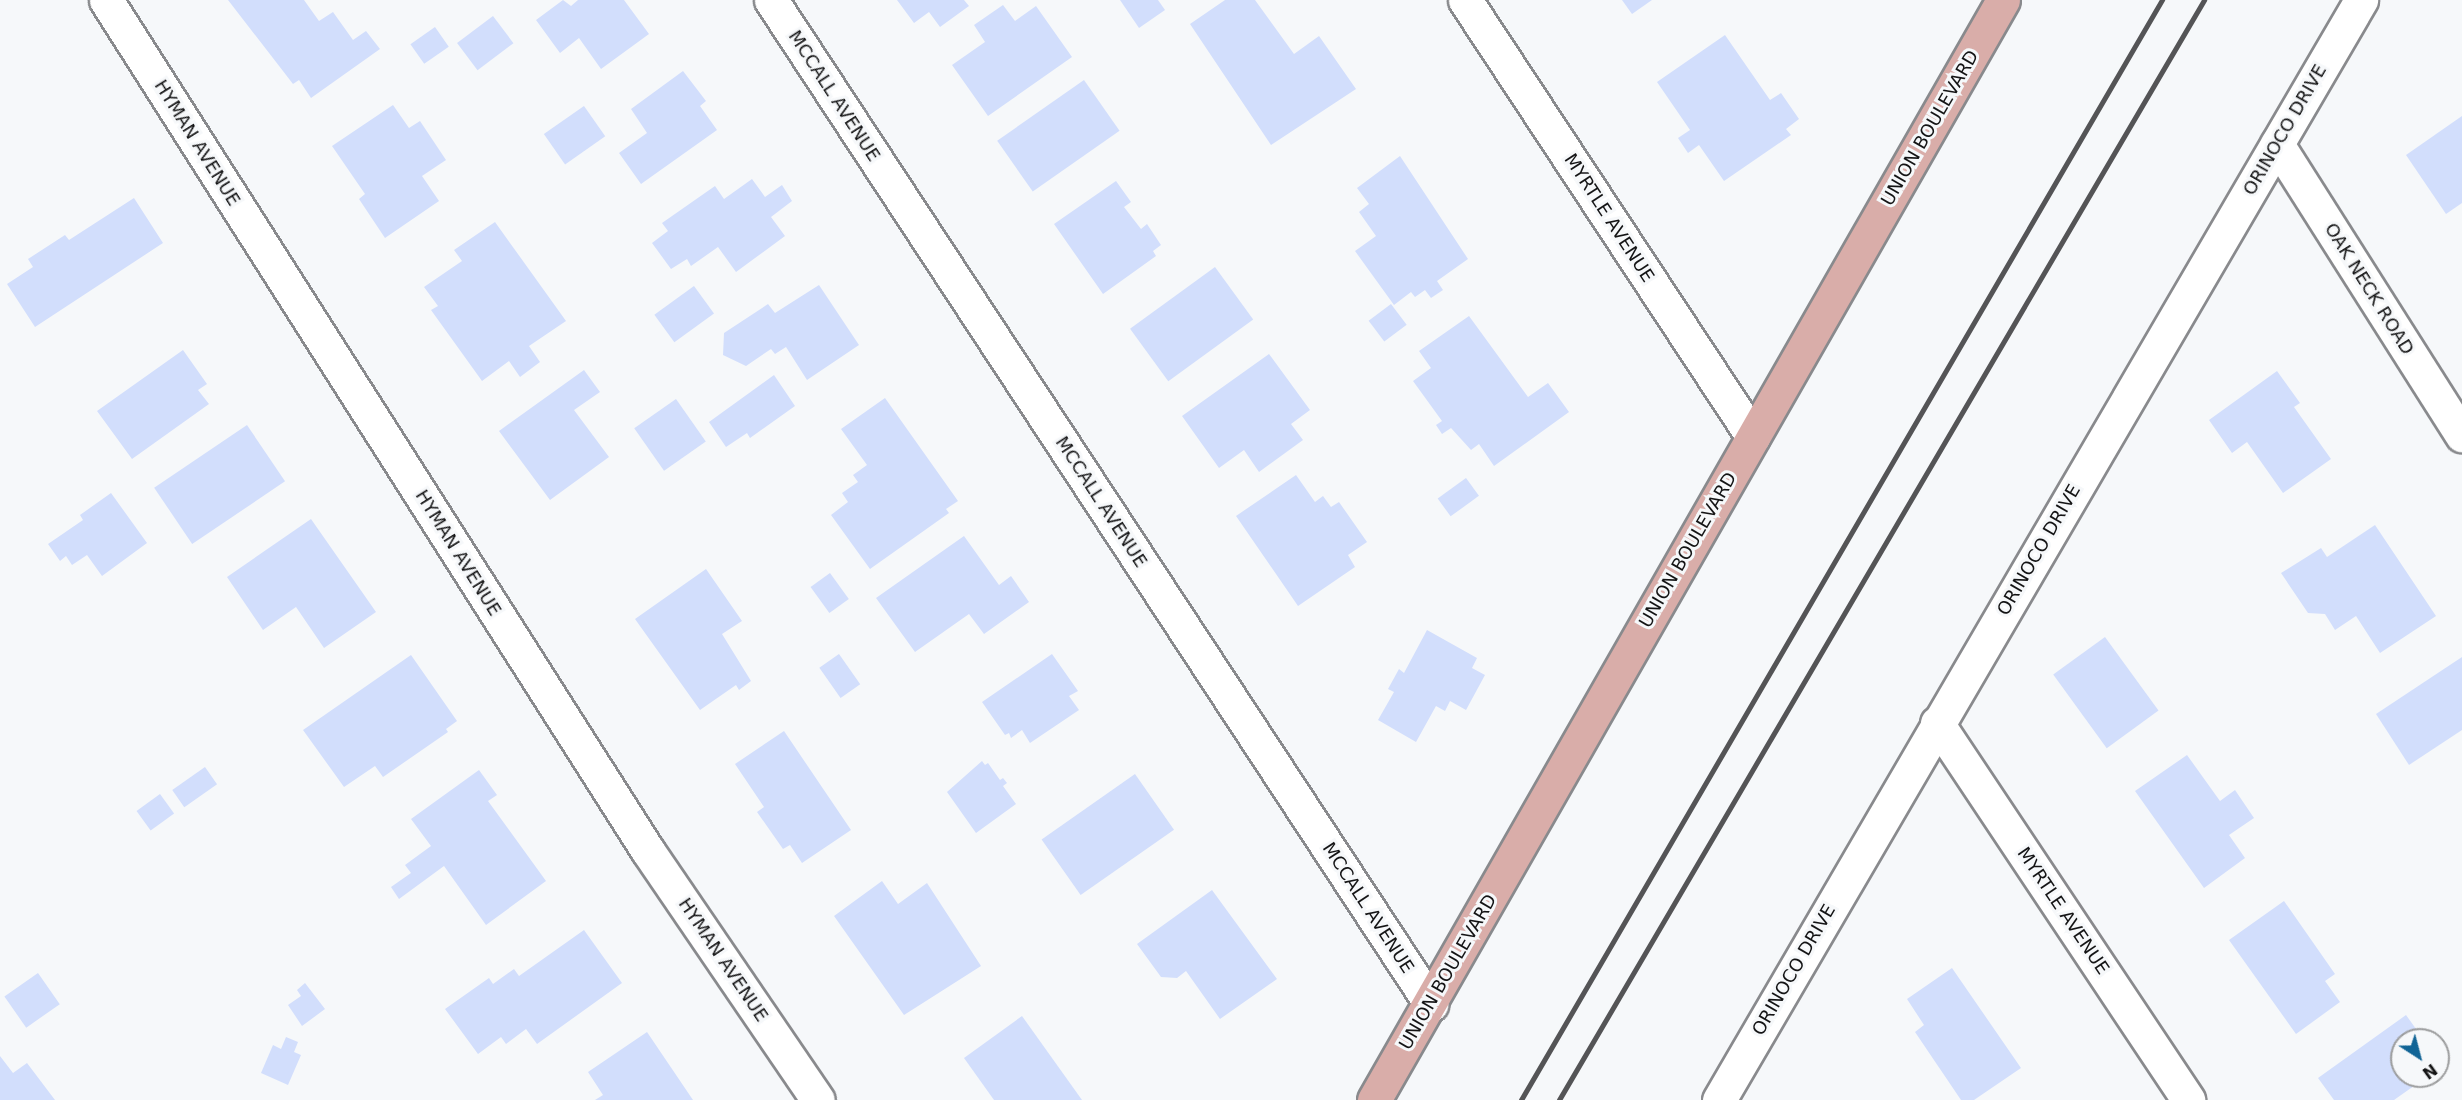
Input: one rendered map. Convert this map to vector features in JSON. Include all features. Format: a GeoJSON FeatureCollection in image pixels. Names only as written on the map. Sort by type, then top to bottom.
{"type":"FeatureCollection","features":[{"type":"Feature","properties":{"kind":"main road","name":"UNION BOULEVARD"},"geometry":{"type":"LineString","coordinates":[[1374,1100],[1431,1004],[2003,0]]}},
{"type":"Feature","properties":{"kind":"street","name":"HYMAN AVENUE"},"geometry":{"type":"LineString","coordinates":[[106,0],[642,841],[818,1100]]}},
{"type":"Feature","properties":{"kind":"street","name":"MCCALL AVENUE"},"geometry":{"type":"LineString","coordinates":[[771,0],[1431,1004]]}},
{"type":"Feature","properties":{"kind":"street","name":"MYRTLE AVENUE"},"geometry":{"type":"LineString","coordinates":[[1465,0],[1753,437]]}},
{"type":"Feature","properties":{"kind":"street","name":"ORINOCO DRIVE"},"geometry":{"type":"LineString","coordinates":[[1719,1100],[2361,0]]}},
{"type":"Feature","properties":{"kind":"street","name":"OAK NECK ROAD"},"geometry":{"type":"LineString","coordinates":[[2277,144],[2462,435]]}},
{"type":"Feature","properties":{"kind":"street","name":"MYRTLE AVENUE"},"geometry":{"type":"LineString","coordinates":[[1937,723],[2188,1100]]}},
{"type":"Feature","properties":{"kind":"building"},"geometry":{"type":"Polygon","coordinates":[[[228,0],[304,0],[319,21],[333,12],[353,40],[366,31],[380,49],[311,98],[299,80],[293,84],[228,0]]]}},
{"type":"Feature","properties":{"kind":"building"},"geometry":{"type":"Polygon","coordinates":[[[563,0],[571,6],[578,0],[624,0],[649,34],[601,69],[579,38],[560,53],[536,20],[563,0]]]}},
{"type":"Feature","properties":{"kind":"building"},"geometry":{"type":"Polygon","coordinates":[[[897,0],[964,0],[969,6],[940,27],[929,12],[914,23],[897,0]]]}},
{"type":"Feature","properties":{"kind":"building"},"geometry":{"type":"Polygon","coordinates":[[[1120,0],[1158,0],[1165,10],[1139,28],[1120,0]]]}},
{"type":"Feature","properties":{"kind":"building"},"geometry":{"type":"Polygon","coordinates":[[[1225,0],[1255,0],[1294,54],[1319,36],[1356,89],[1271,145],[1190,24],[1225,0]]]}},
{"type":"Feature","properties":{"kind":"building"},"geometry":{"type":"Polygon","coordinates":[[[1622,0],[1652,0],[1632,14],[1622,0]]]}},
{"type":"Feature","properties":{"kind":"building"},"geometry":{"type":"Polygon","coordinates":[[[1003,5],[1015,21],[1036,6],[1072,57],[988,116],[952,65],[985,42],[974,25],[1003,5]]]}},
{"type":"Feature","properties":{"kind":"building"},"geometry":{"type":"Polygon","coordinates":[[[493,16],[513,43],[478,70],[457,43],[493,16]]]}},
{"type":"Feature","properties":{"kind":"building"},"geometry":{"type":"Polygon","coordinates":[[[435,27],[449,47],[424,64],[410,44],[435,27]]]}},
{"type":"Feature","properties":{"kind":"building"},"geometry":{"type":"Polygon","coordinates":[[[1725,35],[1770,100],[1781,93],[1799,119],[1786,129],[1791,135],[1724,181],[1699,145],[1688,153],[1678,138],[1690,130],[1657,82],[1725,35]]]}},
{"type":"Feature","properties":{"kind":"building"},"geometry":{"type":"Polygon","coordinates":[[[683,71],[706,101],[700,106],[717,130],[641,184],[619,153],[647,133],[631,109],[683,71]]]}},
{"type":"Feature","properties":{"kind":"building"},"geometry":{"type":"Polygon","coordinates":[[[1084,80],[1120,131],[1033,192],[997,141],[1084,80]]]}},
{"type":"Feature","properties":{"kind":"building"},"geometry":{"type":"Polygon","coordinates":[[[393,105],[409,128],[420,121],[446,160],[422,176],[439,201],[385,238],[359,199],[365,194],[332,146],[393,105]]]}},
{"type":"Feature","properties":{"kind":"building"},"geometry":{"type":"Polygon","coordinates":[[[584,106],[605,136],[565,164],[544,134],[584,106]]]}},
{"type":"Feature","properties":{"kind":"building"},"geometry":{"type":"Polygon","coordinates":[[[2462,116],[2462,203],[2446,214],[2406,155],[2462,116]]]}},
{"type":"Feature","properties":{"kind":"building"},"geometry":{"type":"Polygon","coordinates":[[[1400,156],[1468,259],[1437,281],[1443,290],[1431,298],[1425,290],[1415,297],[1411,292],[1394,305],[1355,251],[1376,236],[1359,212],[1369,204],[1357,188],[1400,156]]]}},
{"type":"Feature","properties":{"kind":"building"},"geometry":{"type":"Polygon","coordinates":[[[752,179],[765,197],[782,185],[792,201],[771,217],[785,236],[736,272],[718,247],[691,266],[687,259],[671,269],[652,243],[668,231],[662,223],[715,186],[724,199],[752,179]]]}},
{"type":"Feature","properties":{"kind":"building"},"geometry":{"type":"Polygon","coordinates":[[[1116,181],[1131,202],[1124,207],[1141,229],[1147,224],[1161,245],[1153,251],[1156,256],[1103,294],[1054,224],[1116,181]]]}},
{"type":"Feature","properties":{"kind":"building"},"geometry":{"type":"Polygon","coordinates":[[[134,198],[163,243],[35,327],[7,284],[33,267],[28,259],[65,235],[69,240],[134,198]]]}},
{"type":"Feature","properties":{"kind":"building"},"geometry":{"type":"Polygon","coordinates":[[[495,222],[566,321],[529,346],[540,362],[520,377],[509,361],[482,381],[431,310],[438,306],[424,287],[462,261],[454,250],[495,222]]]}},
{"type":"Feature","properties":{"kind":"building"},"geometry":{"type":"Polygon","coordinates":[[[1215,267],[1253,320],[1168,381],[1130,329],[1215,267]]]}},
{"type":"Feature","properties":{"kind":"building"},"geometry":{"type":"Polygon","coordinates":[[[819,285],[859,345],[807,380],[786,347],[775,354],[771,349],[746,366],[723,355],[724,333],[768,304],[775,313],[819,285]]]}},
{"type":"Feature","properties":{"kind":"building"},"geometry":{"type":"Polygon","coordinates":[[[694,286],[714,314],[674,342],[654,315],[694,286]]]}},
{"type":"Feature","properties":{"kind":"building"},"geometry":{"type":"Polygon","coordinates":[[[1391,304],[1407,325],[1384,342],[1369,321],[1391,304]]]}},
{"type":"Feature","properties":{"kind":"building"},"geometry":{"type":"Polygon","coordinates":[[[1469,316],[1528,397],[1548,383],[1569,412],[1494,466],[1479,444],[1471,450],[1451,428],[1442,434],[1436,425],[1442,421],[1413,381],[1431,368],[1419,351],[1469,316]]]}},
{"type":"Feature","properties":{"kind":"building"},"geometry":{"type":"Polygon","coordinates":[[[183,350],[207,384],[198,390],[209,404],[132,459],[97,411],[183,350]]]}},
{"type":"Feature","properties":{"kind":"building"},"geometry":{"type":"Polygon","coordinates":[[[1269,354],[1310,410],[1291,424],[1303,440],[1259,472],[1244,450],[1219,468],[1182,416],[1269,354]]]}},
{"type":"Feature","properties":{"kind":"building"},"geometry":{"type":"Polygon","coordinates":[[[584,370],[600,392],[574,410],[609,457],[550,500],[499,431],[584,370]]]}},
{"type":"Feature","properties":{"kind":"building"},"geometry":{"type":"Polygon","coordinates":[[[2277,371],[2300,403],[2294,407],[2331,459],[2283,493],[2247,442],[2232,453],[2209,420],[2277,371]]]}},
{"type":"Feature","properties":{"kind":"building"},"geometry":{"type":"Polygon","coordinates":[[[774,375],[795,406],[750,438],[747,433],[726,447],[709,422],[774,375]]]}},
{"type":"Feature","properties":{"kind":"building"},"geometry":{"type":"Polygon","coordinates":[[[885,398],[958,501],[946,509],[949,513],[870,569],[831,515],[848,502],[842,493],[858,482],[853,475],[867,465],[841,429],[885,398]]]}},
{"type":"Feature","properties":{"kind":"building"},"geometry":{"type":"Polygon","coordinates":[[[676,399],[706,442],[664,471],[634,428],[676,399]]]}},
{"type":"Feature","properties":{"kind":"building"},"geometry":{"type":"Polygon","coordinates":[[[247,425],[285,481],[192,544],[154,488],[247,425]]]}},
{"type":"Feature","properties":{"kind":"building"},"geometry":{"type":"Polygon","coordinates":[[[1296,475],[1315,502],[1323,496],[1331,507],[1339,502],[1367,542],[1348,555],[1355,567],[1298,606],[1236,516],[1296,475]]]}},
{"type":"Feature","properties":{"kind":"building"},"geometry":{"type":"Polygon","coordinates":[[[1466,478],[1479,496],[1451,516],[1438,499],[1466,478]]]}},
{"type":"Feature","properties":{"kind":"building"},"geometry":{"type":"Polygon","coordinates":[[[111,493],[147,543],[102,576],[87,555],[72,565],[66,556],[60,561],[48,544],[83,520],[80,515],[111,493]]]}},
{"type":"Feature","properties":{"kind":"building"},"geometry":{"type":"Polygon","coordinates":[[[311,519],[376,612],[324,648],[296,607],[263,630],[227,577],[311,519]]]}},
{"type":"Feature","properties":{"kind":"building"},"geometry":{"type":"Polygon","coordinates":[[[2375,525],[2436,616],[2380,653],[2356,616],[2335,630],[2325,614],[2308,613],[2281,573],[2321,548],[2327,557],[2375,525]]]}},
{"type":"Feature","properties":{"kind":"building"},"geometry":{"type":"Polygon","coordinates":[[[964,536],[999,585],[1011,576],[1029,602],[984,634],[969,614],[915,652],[876,598],[964,536]]]}},
{"type":"Feature","properties":{"kind":"building"},"geometry":{"type":"Polygon","coordinates":[[[706,569],[742,621],[722,634],[751,681],[739,690],[736,685],[700,710],[635,619],[706,569]]]}},
{"type":"Feature","properties":{"kind":"building"},"geometry":{"type":"Polygon","coordinates":[[[830,573],[849,599],[829,613],[811,587],[830,573]]]}},
{"type":"Feature","properties":{"kind":"building"},"geometry":{"type":"Polygon","coordinates":[[[1427,630],[1477,658],[1472,668],[1485,675],[1466,710],[1450,701],[1445,711],[1436,706],[1416,742],[1378,720],[1394,692],[1388,689],[1399,669],[1404,673],[1427,630]]]}},
{"type":"Feature","properties":{"kind":"building"},"geometry":{"type":"Polygon","coordinates":[[[2105,637],[2158,711],[2107,748],[2053,675],[2105,637]]]}},
{"type":"Feature","properties":{"kind":"building"},"geometry":{"type":"Polygon","coordinates":[[[839,654],[860,684],[841,698],[819,668],[839,654]]]}},
{"type":"Feature","properties":{"kind":"building"},"geometry":{"type":"Polygon","coordinates":[[[1052,654],[1078,691],[1069,696],[1079,710],[1030,743],[1022,730],[1011,738],[1009,733],[1005,735],[982,702],[1052,654]]]}},
{"type":"Feature","properties":{"kind":"building"},"geometry":{"type":"Polygon","coordinates":[[[411,655],[457,721],[446,729],[448,732],[383,777],[375,766],[344,787],[303,730],[411,655]]]}},
{"type":"Feature","properties":{"kind":"building"},"geometry":{"type":"Polygon","coordinates":[[[2462,657],[2462,730],[2409,765],[2376,714],[2462,657]]]}},
{"type":"Feature","properties":{"kind":"building"},"geometry":{"type":"Polygon","coordinates":[[[784,731],[851,830],[802,863],[790,845],[783,849],[757,812],[764,807],[735,764],[784,731]]]}},
{"type":"Feature","properties":{"kind":"building"},"geometry":{"type":"Polygon","coordinates":[[[2187,755],[2220,801],[2235,790],[2254,818],[2229,835],[2245,858],[2204,888],[2135,791],[2187,755]]]}},
{"type":"Feature","properties":{"kind":"building"},"geometry":{"type":"Polygon","coordinates":[[[982,761],[985,765],[988,763],[1000,780],[1003,778],[1007,783],[1003,786],[1016,804],[976,833],[947,792],[982,761]]]}},
{"type":"Feature","properties":{"kind":"building"},"geometry":{"type":"Polygon","coordinates":[[[205,767],[217,784],[184,807],[172,790],[205,767]]]}},
{"type":"Feature","properties":{"kind":"building"},"geometry":{"type":"Polygon","coordinates":[[[479,770],[497,795],[488,801],[546,881],[486,925],[444,866],[399,899],[391,887],[411,873],[405,865],[431,846],[411,819],[479,770]]]}},
{"type":"Feature","properties":{"kind":"building"},"geometry":{"type":"Polygon","coordinates":[[[1135,774],[1174,830],[1081,895],[1042,839],[1135,774]]]}},
{"type":"Feature","properties":{"kind":"building"},"geometry":{"type":"Polygon","coordinates":[[[160,794],[174,813],[151,830],[137,811],[160,794]]]}},
{"type":"Feature","properties":{"kind":"building"},"geometry":{"type":"Polygon","coordinates":[[[882,881],[898,904],[927,883],[981,966],[904,1015],[834,916],[882,881]]]}},
{"type":"Feature","properties":{"kind":"building"},"geometry":{"type":"Polygon","coordinates":[[[1212,890],[1277,979],[1220,1019],[1186,971],[1177,978],[1161,977],[1137,944],[1212,890]]]}},
{"type":"Feature","properties":{"kind":"building"},"geometry":{"type":"Polygon","coordinates":[[[2284,901],[2335,974],[2325,981],[2340,1002],[2296,1034],[2229,940],[2284,901]]]}},
{"type":"Feature","properties":{"kind":"building"},"geometry":{"type":"Polygon","coordinates":[[[584,930],[622,983],[537,1044],[526,1029],[506,1044],[501,1037],[478,1054],[445,1009],[489,978],[493,984],[514,969],[519,976],[584,930]]]}},
{"type":"Feature","properties":{"kind":"building"},"geometry":{"type":"Polygon","coordinates":[[[1952,968],[2021,1068],[1974,1100],[1961,1100],[1915,1032],[1924,1025],[1907,999],[1952,968]]]}},
{"type":"Feature","properties":{"kind":"building"},"geometry":{"type":"Polygon","coordinates":[[[38,973],[60,1004],[26,1028],[4,997],[38,973]]]}},
{"type":"Feature","properties":{"kind":"building"},"geometry":{"type":"Polygon","coordinates":[[[305,983],[325,1009],[302,1026],[288,1005],[301,996],[297,990],[305,983]]]}},
{"type":"Feature","properties":{"kind":"building"},"geometry":{"type":"Polygon","coordinates":[[[2406,1015],[2415,1028],[2390,1028],[2390,1088],[2411,1088],[2394,1100],[2334,1100],[2318,1078],[2406,1015]]]}},
{"type":"Feature","properties":{"kind":"building"},"geometry":{"type":"Polygon","coordinates":[[[1022,1016],[1082,1100],[994,1100],[964,1058],[1022,1016]]]}},
{"type":"Feature","properties":{"kind":"building"},"geometry":{"type":"Polygon","coordinates":[[[647,1032],[693,1100],[595,1100],[603,1095],[588,1072],[647,1032]]]}},
{"type":"Feature","properties":{"kind":"building"},"geometry":{"type":"Polygon","coordinates":[[[286,1037],[298,1042],[294,1052],[301,1055],[288,1085],[261,1073],[273,1045],[281,1049],[286,1037]]]}},
{"type":"Feature","properties":{"kind":"building"},"geometry":{"type":"Polygon","coordinates":[[[0,1056],[13,1073],[27,1063],[55,1100],[0,1100],[0,1056]]]}},
{"type":"Feature","properties":{"kind":"railway"},"geometry":{"type":"LineString","coordinates":[[1521,1100],[2162,0]]}},
{"type":"Feature","properties":{"kind":"railway"},"geometry":{"type":"LineString","coordinates":[[1559,1100],[2204,0]]}}]}
